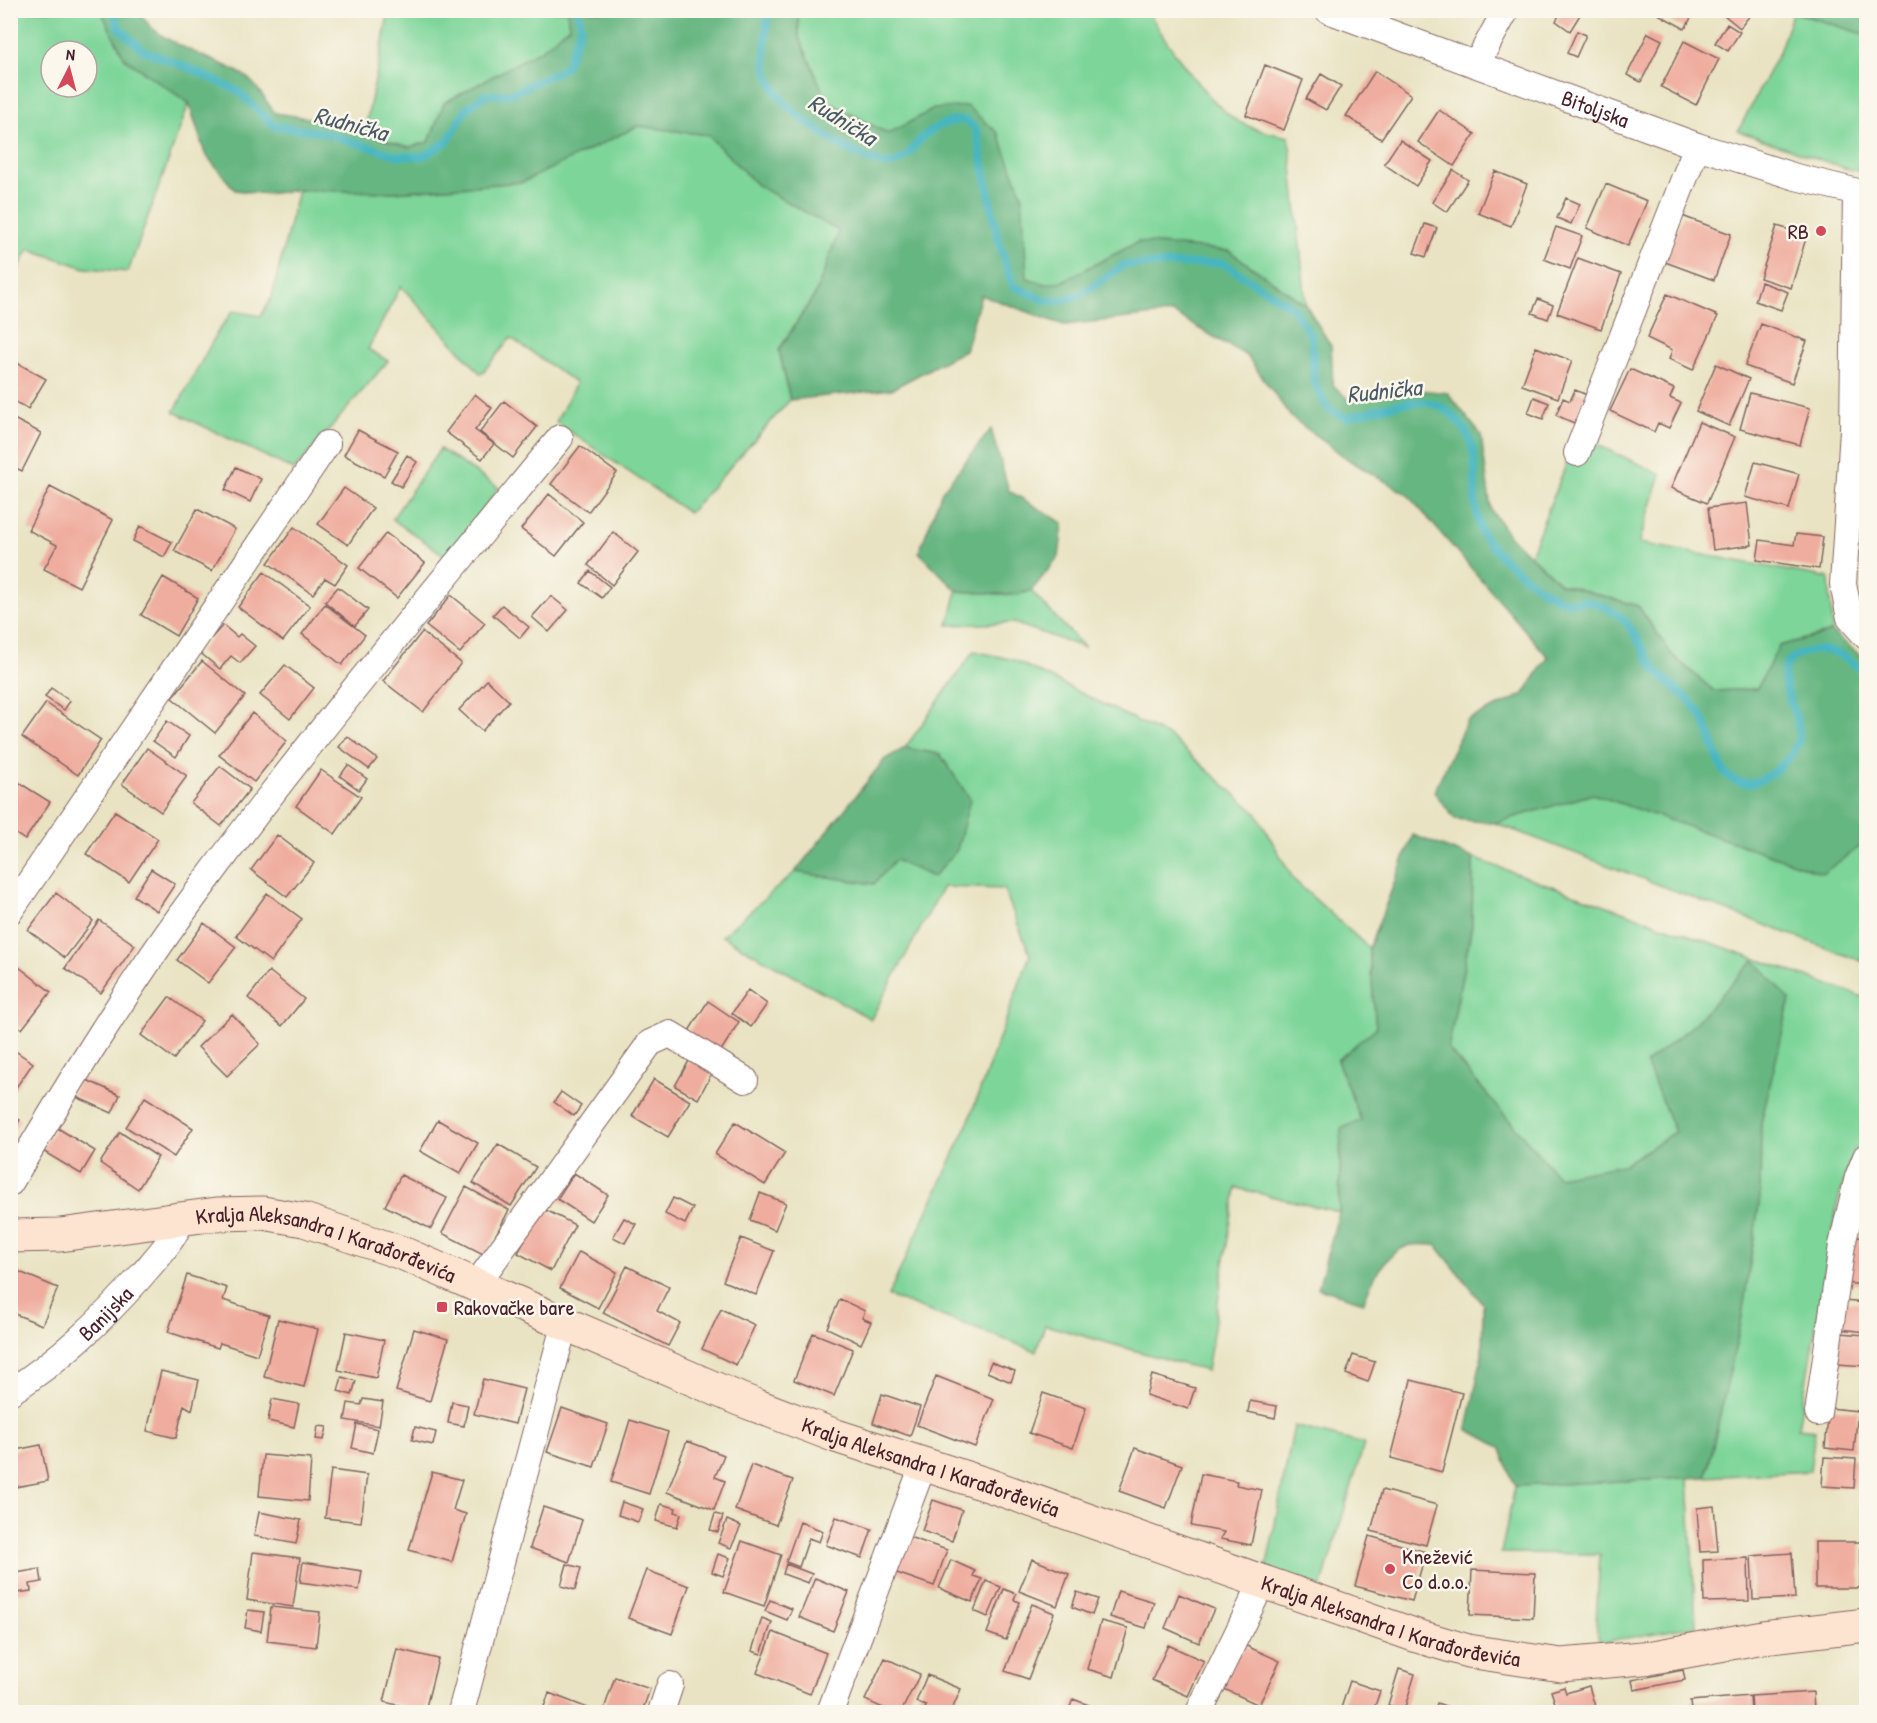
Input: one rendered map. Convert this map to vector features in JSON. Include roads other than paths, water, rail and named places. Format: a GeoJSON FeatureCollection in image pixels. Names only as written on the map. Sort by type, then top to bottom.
{"type":"FeatureCollection","features":[{"type":"Feature","properties":{"kind":"street","name":"Bitoljska"},"geometry":{"type":"LineString","coordinates":[[1328,10],[1697,146],[1796,177],[1861,193]]}},
{"type":"Feature","properties":{"kind":"street"},"geometry":{"type":"LineString","coordinates":[[1477,63],[1506,10]]}},
{"type":"Feature","properties":{"kind":"street"},"geometry":{"type":"LineString","coordinates":[[1577,453],[1697,146]]}},
{"type":"Feature","properties":{"kind":"street"},"geometry":{"type":"LineString","coordinates":[[1861,193],[1853,430],[1843,584],[1850,618],[1866,636]]}},
{"type":"Feature","properties":{"kind":"street"},"geometry":{"type":"LineString","coordinates":[[10,1184],[84,1058],[204,882],[369,671],[560,438]]}},
{"type":"Feature","properties":{"kind":"street"},"geometry":{"type":"LineString","coordinates":[[10,911],[327,444]]}},
{"type":"Feature","properties":{"kind":"street"},"geometry":{"type":"LineString","coordinates":[[476,1285],[650,1043],[670,1034],[745,1080]]}},
{"type":"Feature","properties":{"kind":"street"},"geometry":{"type":"LineString","coordinates":[[1818,1413],[1842,1245],[1858,1177],[1866,1157]]}},
{"type":"Feature","properties":{"kind":"street","name":"Kralja Aleksandra I Karađorđevića"},"geometry":{"type":"LineString","coordinates":[[10,1236],[60,1235],[183,1216],[263,1213],[304,1220],[402,1253],[739,1399],[836,1436],[924,1463],[1417,1636],[1468,1651],[1562,1665],[1654,1657],[1763,1637],[1866,1625]]}},
{"type":"Feature","properties":{"kind":"street","name":"Banijska"},"geometry":{"type":"LineString","coordinates":[[10,1392],[63,1355],[99,1322],[175,1237],[183,1216]]}},
{"type":"Feature","properties":{"kind":"street"},"geometry":{"type":"LineString","coordinates":[[461,1713],[565,1322]]}},
{"type":"Feature","properties":{"kind":"street"},"geometry":{"type":"LineString","coordinates":[[830,1713],[924,1463]]}},
{"type":"Feature","properties":{"kind":"street"},"geometry":{"type":"LineString","coordinates":[[1199,1713],[1263,1581]]}},
{"type":"Feature","properties":{"kind":"street"},"geometry":{"type":"LineString","coordinates":[[661,1713],[670,1685]]}},
{"type":"Feature","properties":{"kind":"waterway","name":"Rudnička"},"geometry":{"type":"LineString","coordinates":[[113,10],[119,28],[143,50],[238,91],[274,126],[321,132],[399,156],[424,156],[448,141],[466,109],[485,95],[511,94],[565,68],[581,27],[578,10]]}},
{"type":"Feature","properties":{"kind":"waterway","name":"Rudnička"},"geometry":{"type":"LineString","coordinates":[[768,10],[766,62],[774,87],[791,109],[856,154],[885,164],[895,163],[908,155],[924,136],[944,124],[966,120],[976,129],[998,239],[1013,286],[1044,300],[1059,301],[1080,295],[1124,265],[1223,263],[1293,308],[1312,338],[1314,382],[1328,409],[1346,418],[1409,403],[1422,402],[1443,408],[1458,421],[1473,449],[1476,511],[1485,537],[1518,572],[1546,592],[1569,602],[1596,603],[1623,619],[1629,625],[1655,670],[1696,707],[1724,771],[1735,780],[1747,783],[1765,778],[1776,770],[1796,748],[1799,732],[1797,719],[1787,692],[1785,679],[1785,668],[1792,659],[1806,652],[1824,650],[1839,654],[1866,673]]}},
{"type":"Feature","properties":{"kind":"place","name":"RB"},"geometry":{"type":"Point","coordinates":[1821,231]}},
{"type":"Feature","properties":{"kind":"place","name":"Rakovačke bare"},"geometry":{"type":"Point","coordinates":[442,1307]}},
{"type":"Feature","properties":{"kind":"place","name":"Knežević Co d.o.o."},"geometry":{"type":"Point","coordinates":[1390,1569]}}]}
